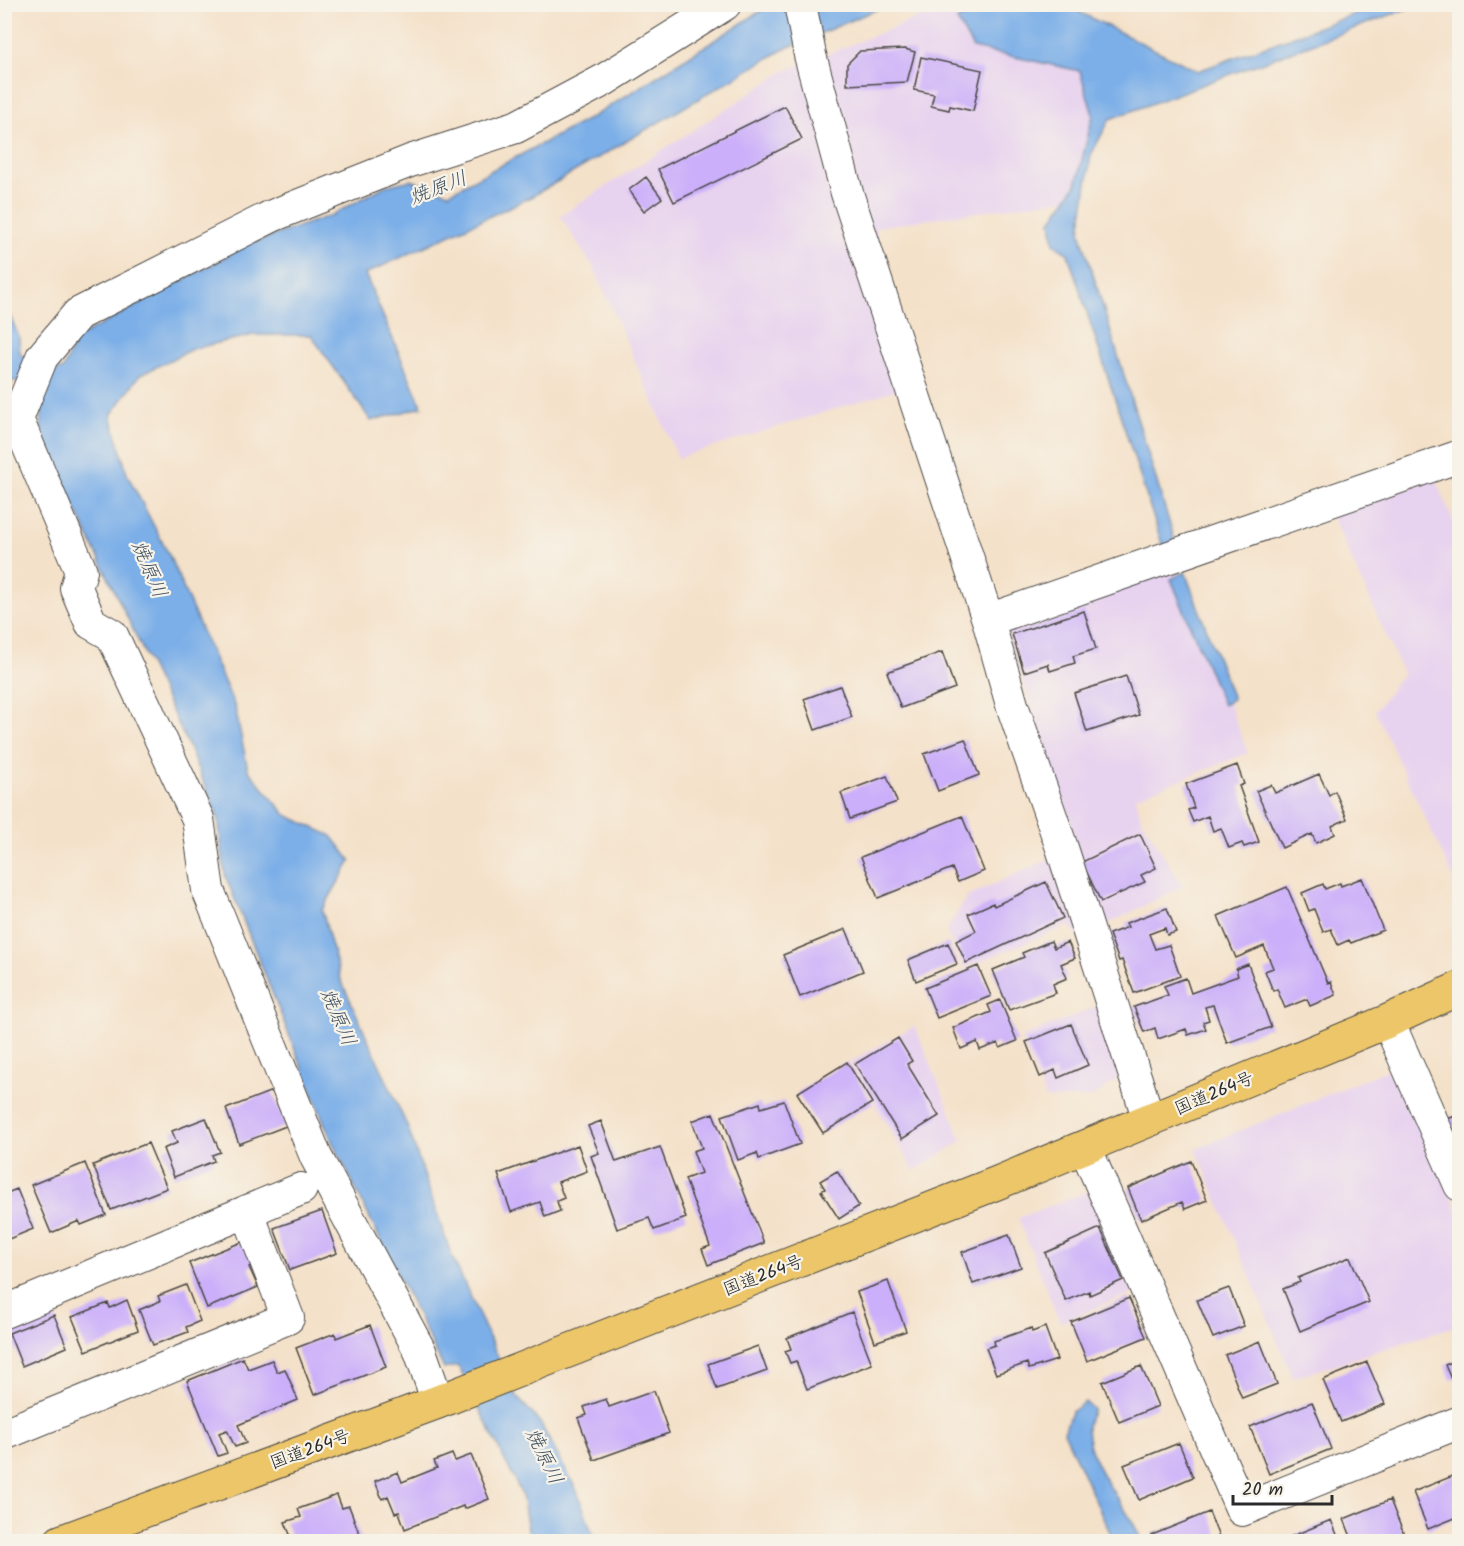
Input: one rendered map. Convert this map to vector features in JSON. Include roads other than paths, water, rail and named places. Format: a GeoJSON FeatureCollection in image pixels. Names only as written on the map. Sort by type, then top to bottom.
{"type":"FeatureCollection","features":[{"type":"Feature","properties":{"kind":"highway","name":"国道264号"},"geometry":{"type":"LineString","coordinates":[[60,1542],[520,1371],[1085,1147],[1388,1021],[1460,988]]}},
{"type":"Feature","properties":{"kind":"street"},"geometry":{"type":"LineString","coordinates":[[438,1402],[420,1351],[316,1157],[208,890],[198,819],[112,635],[91,623],[76,588],[81,571],[16,414],[42,357],[78,314],[272,216],[411,160],[516,127],[604,80],[724,4]]}},
{"type":"Feature","properties":{"kind":"street"},"geometry":{"type":"LineString","coordinates":[[800,4],[810,55],[848,193],[988,620],[1012,705],[1062,848],[1149,1120]]}},
{"type":"Feature","properties":{"kind":"street"},"geometry":{"type":"LineString","coordinates":[[988,620],[1460,456]]}},
{"type":"Feature","properties":{"kind":"street"},"geometry":{"type":"LineString","coordinates":[[1388,1021],[1460,1185]]}},
{"type":"Feature","properties":{"kind":"street"},"geometry":{"type":"LineString","coordinates":[[1085,1147],[1242,1510],[1460,1422]]}},
{"type":"Feature","properties":{"kind":"street"},"geometry":{"type":"LineString","coordinates":[[4,1311],[301,1189]]}},
{"type":"Feature","properties":{"kind":"street"},"geometry":{"type":"LineString","coordinates":[[4,1434],[288,1318],[247,1211]]}},
{"type":"Feature","properties":{"kind":"water","name":"焼原川"},"geometry":{"type":"Polygon","coordinates":[[[772,4],[887,5],[784,49],[531,197],[365,274],[422,407],[371,421],[311,335],[253,335],[192,349],[140,375],[111,415],[127,474],[169,555],[235,707],[248,770],[286,815],[332,836],[351,861],[322,910],[341,980],[408,1128],[451,1254],[516,1396],[539,1421],[577,1491],[595,1541],[530,1541],[522,1495],[458,1366],[444,1369],[330,1137],[225,875],[218,817],[187,743],[66,489],[41,428],[43,390],[13,380],[5,399],[4,302],[19,337],[20,354],[53,372],[63,369],[77,338],[249,244],[332,215],[385,186],[411,180],[449,193],[594,116],[772,4]]]}},
{"type":"Feature","properties":{"kind":"water"},"geometry":{"type":"Polygon","coordinates":[[[990,5],[1065,5],[1198,71],[1379,5],[1417,5],[1110,119],[1091,155],[1080,232],[1175,541],[1163,547],[1068,254],[1054,243],[1051,221],[1076,185],[1093,115],[1080,71],[973,48],[957,20],[990,5]]]}},
{"type":"Feature","properties":{"kind":"water"},"geometry":{"type":"Polygon","coordinates":[[[1185,572],[1233,699],[1223,705],[1171,579],[1185,572]]]}},
{"type":"Feature","properties":{"kind":"water"},"geometry":{"type":"Polygon","coordinates":[[[1085,1402],[1093,1409],[1087,1427],[1094,1458],[1142,1541],[1114,1541],[1064,1432],[1071,1412],[1085,1402]]]}}]}
